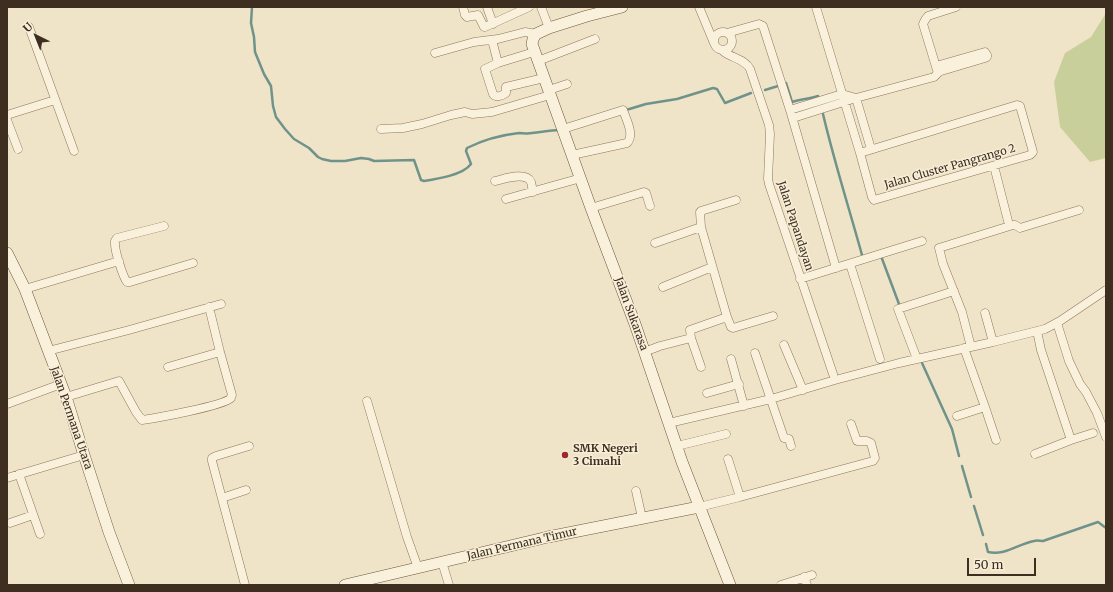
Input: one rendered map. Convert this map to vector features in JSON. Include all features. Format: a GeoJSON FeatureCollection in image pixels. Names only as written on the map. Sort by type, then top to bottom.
{"type":"FeatureCollection","features":[{"type":"Feature","properties":{"kind":"street"},"geometry":{"type":"LineString","coordinates":[[463,7],[465,16],[478,15],[484,27],[529,7]]}},
{"type":"Feature","properties":{"kind":"street"},"geometry":{"type":"LineString","coordinates":[[487,7],[493,24]]}},
{"type":"Feature","properties":{"kind":"street"},"geometry":{"type":"LineString","coordinates":[[541,7],[549,28]]}},
{"type":"Feature","properties":{"kind":"street"},"geometry":{"type":"LineString","coordinates":[[535,48],[549,28],[622,7]]}},
{"type":"Feature","properties":{"kind":"street"},"geometry":{"type":"LineString","coordinates":[[699,7],[716,48],[723,51],[729,49],[732,44],[731,38],[727,33]]}},
{"type":"Feature","properties":{"kind":"street"},"geometry":{"type":"LineString","coordinates":[[816,7],[860,153],[871,149],[856,98]]}},
{"type":"Feature","properties":{"kind":"street"},"geometry":{"type":"LineString","coordinates":[[790,110],[844,98],[856,98],[934,77],[937,69],[923,24],[928,16],[956,7]]}},
{"type":"Feature","properties":{"kind":"street"},"geometry":{"type":"LineString","coordinates":[[714,43],[715,37],[719,33],[727,33],[759,24],[763,26],[793,118],[836,268]]}},
{"type":"Feature","properties":{"kind":"street"},"geometry":{"type":"LineString","coordinates":[[29,27],[74,151]]}},
{"type":"Feature","properties":{"kind":"street"},"geometry":{"type":"LineString","coordinates":[[436,52],[474,42],[492,40],[525,32],[535,48]]}},
{"type":"Feature","properties":{"kind":"street"},"geometry":{"type":"LineString","coordinates":[[544,78],[506,87],[504,94],[494,96],[485,69],[535,48],[595,39]]}},
{"type":"Feature","properties":{"kind":"street"},"geometry":{"type":"LineString","coordinates":[[492,40],[498,63]]}},
{"type":"Feature","properties":{"kind":"street","name":"Jalan Sukarasa"},"geometry":{"type":"LineString","coordinates":[[535,48],[544,78],[591,208],[635,324],[668,423],[730,585]]}},
{"type":"Feature","properties":{"kind":"street","name":"Jalan Papandayan"},"geometry":{"type":"LineString","coordinates":[[723,51],[728,55],[748,64],[750,69],[769,125],[769,184],[833,374]]}},
{"type":"Feature","properties":{"kind":"street"},"geometry":{"type":"LineString","coordinates":[[985,52],[987,55],[985,58],[937,69],[985,52]]}},
{"type":"Feature","properties":{"kind":"street"},"geometry":{"type":"LineString","coordinates":[[381,129],[403,128],[465,112],[472,114],[492,112],[517,106],[568,84]]}},
{"type":"Feature","properties":{"kind":"street"},"geometry":{"type":"LineString","coordinates":[[793,118],[844,98]]}},
{"type":"Feature","properties":{"kind":"street"},"geometry":{"type":"LineString","coordinates":[[7,115],[56,100]]}},
{"type":"Feature","properties":{"kind":"street","name":"Jalan Cluster Pangrango 2"},"geometry":{"type":"LineString","coordinates":[[860,153],[872,199],[874,200],[994,166],[1030,155],[1032,152],[1020,106],[1017,104],[871,149]]}},
{"type":"Feature","properties":{"kind":"street"},"geometry":{"type":"LineString","coordinates":[[563,129],[623,110],[630,130],[630,139],[627,143],[572,155]]}},
{"type":"Feature","properties":{"kind":"street"},"geometry":{"type":"LineString","coordinates":[[7,120],[18,149]]}},
{"type":"Feature","properties":{"kind":"street"},"geometry":{"type":"LineString","coordinates":[[994,166],[1008,221]]}},
{"type":"Feature","properties":{"kind":"street"},"geometry":{"type":"LineString","coordinates":[[495,180],[521,176],[531,182],[533,192]]}},
{"type":"Feature","properties":{"kind":"street"},"geometry":{"type":"LineString","coordinates":[[506,199],[581,178]]}},
{"type":"Feature","properties":{"kind":"street"},"geometry":{"type":"LineString","coordinates":[[591,208],[644,192],[646,193],[650,206]]}},
{"type":"Feature","properties":{"kind":"street"},"geometry":{"type":"LineString","coordinates":[[736,200],[700,211],[701,227],[727,317],[731,327],[733,328],[773,316]]}},
{"type":"Feature","properties":{"kind":"street"},"geometry":{"type":"LineString","coordinates":[[996,440],[968,348],[962,312],[938,249],[1013,225],[1020,228],[1079,210]]}},
{"type":"Feature","properties":{"kind":"street"},"geometry":{"type":"LineString","coordinates":[[164,226],[117,238],[115,240],[124,279],[127,282],[130,282],[193,263]]}},
{"type":"Feature","properties":{"kind":"street"},"geometry":{"type":"LineString","coordinates":[[655,243],[701,227]]}},
{"type":"Feature","properties":{"kind":"street"},"geometry":{"type":"LineString","coordinates":[[800,279],[922,240]]}},
{"type":"Feature","properties":{"kind":"street","name":"Jalan Permana Utara"},"geometry":{"type":"LineString","coordinates":[[7,253],[25,288],[66,397],[109,532],[129,585]]}},
{"type":"Feature","properties":{"kind":"street"},"geometry":{"type":"LineString","coordinates":[[25,288],[119,261]]}},
{"type":"Feature","properties":{"kind":"street"},"geometry":{"type":"LineString","coordinates":[[850,264],[880,359]]}},
{"type":"Feature","properties":{"kind":"street"},"geometry":{"type":"LineString","coordinates":[[663,287],[712,267]]}},
{"type":"Feature","properties":{"kind":"street"},"geometry":{"type":"LineString","coordinates":[[668,423],[744,406],[835,380],[917,359],[1045,329],[1057,323],[1106,290]]}},
{"type":"Feature","properties":{"kind":"street"},"geometry":{"type":"LineString","coordinates":[[917,359],[898,309],[954,291]]}},
{"type":"Feature","properties":{"kind":"street"},"geometry":{"type":"LineString","coordinates":[[48,351],[221,304]]}},
{"type":"Feature","properties":{"kind":"street"},"geometry":{"type":"LineString","coordinates":[[66,397],[119,381],[142,420],[201,409],[231,398],[232,395],[209,307]]}},
{"type":"Feature","properties":{"kind":"street"},"geometry":{"type":"LineString","coordinates":[[985,313],[993,342]]}},
{"type":"Feature","properties":{"kind":"street"},"geometry":{"type":"LineString","coordinates":[[701,367],[691,338],[689,331],[690,329],[727,317]]}},
{"type":"Feature","properties":{"kind":"street"},"geometry":{"type":"LineString","coordinates":[[1057,323],[1069,361],[1080,384],[1097,412],[1106,438]]}},
{"type":"Feature","properties":{"kind":"street"},"geometry":{"type":"LineString","coordinates":[[1037,331],[1041,350],[1071,440]]}},
{"type":"Feature","properties":{"kind":"street"},"geometry":{"type":"LineString","coordinates":[[644,352],[691,338]]}},
{"type":"Feature","properties":{"kind":"street"},"geometry":{"type":"LineString","coordinates":[[784,345],[803,390]]}},
{"type":"Feature","properties":{"kind":"street"},"geometry":{"type":"LineString","coordinates":[[168,367],[220,352]]}},
{"type":"Feature","properties":{"kind":"street"},"geometry":{"type":"LineString","coordinates":[[755,353],[772,399],[784,438],[789,439],[791,446]]}},
{"type":"Feature","properties":{"kind":"street"},"geometry":{"type":"LineString","coordinates":[[731,359],[744,406]]}},
{"type":"Feature","properties":{"kind":"street"},"geometry":{"type":"LineString","coordinates":[[7,404],[61,384]]}},
{"type":"Feature","properties":{"kind":"street"},"geometry":{"type":"LineString","coordinates":[[707,393],[739,384]]}},
{"type":"Feature","properties":{"kind":"street"},"geometry":{"type":"LineString","coordinates":[[366,402],[407,537],[418,568]]}},
{"type":"Feature","properties":{"kind":"street"},"geometry":{"type":"LineString","coordinates":[[957,416],[986,407]]}},
{"type":"Feature","properties":{"kind":"street"},"geometry":{"type":"LineString","coordinates":[[699,507],[873,461],[875,458],[872,445],[870,442],[857,441],[851,424]]}},
{"type":"Feature","properties":{"kind":"street"},"geometry":{"type":"LineString","coordinates":[[1035,454],[1093,433]]}},
{"type":"Feature","properties":{"kind":"street"},"geometry":{"type":"LineString","coordinates":[[677,446],[726,434]]}},
{"type":"Feature","properties":{"kind":"street"},"geometry":{"type":"LineString","coordinates":[[245,585],[212,458],[249,446]]}},
{"type":"Feature","properties":{"kind":"street"},"geometry":{"type":"LineString","coordinates":[[7,478],[84,455]]}},
{"type":"Feature","properties":{"kind":"street"},"geometry":{"type":"LineString","coordinates":[[728,459],[740,497]]}},
{"type":"Feature","properties":{"kind":"street"},"geometry":{"type":"LineString","coordinates":[[19,474],[40,534]]}},
{"type":"Feature","properties":{"kind":"street"},"geometry":{"type":"LineString","coordinates":[[222,498],[246,490]]}},
{"type":"Feature","properties":{"kind":"street"},"geometry":{"type":"LineString","coordinates":[[636,491],[642,518]]}},
{"type":"Feature","properties":{"kind":"street","name":"Jalan Permana Timur"},"geometry":{"type":"LineString","coordinates":[[345,585],[548,538],[699,507]]}},
{"type":"Feature","properties":{"kind":"street"},"geometry":{"type":"LineString","coordinates":[[10,523],[33,516]]}},
{"type":"Feature","properties":{"kind":"street"},"geometry":{"type":"LineString","coordinates":[[442,562],[449,585]]}},
{"type":"Feature","properties":{"kind":"street"},"geometry":{"type":"LineString","coordinates":[[781,585],[808,579]]}},
{"type":"Feature","properties":{"kind":"green space"},"geometry":{"type":"Polygon","coordinates":[[[1106,13],[1106,158],[1090,162],[1060,127],[1054,82],[1065,53],[1091,37],[1106,13]]]}},
{"type":"Feature","properties":{"kind":"waterway"},"geometry":{"type":"LineString","coordinates":[[252,7],[251,23],[255,52],[264,74],[271,86],[273,106],[276,117],[294,139],[309,148],[322,159],[331,161],[345,161],[361,158],[374,161],[414,160],[421,180],[424,181],[456,174],[467,168],[471,164],[466,151],[467,148],[492,138],[519,133],[560,130]]}},
{"type":"Feature","properties":{"kind":"waterway"},"geometry":{"type":"LineString","coordinates":[[786,83],[792,102],[818,96]]}},
{"type":"Feature","properties":{"kind":"waterway"},"geometry":{"type":"LineString","coordinates":[[765,90],[778,86]]}},
{"type":"Feature","properties":{"kind":"waterway"},"geometry":{"type":"LineString","coordinates":[[626,110],[646,104],[677,99],[713,88],[717,89],[725,103],[751,93]]}},
{"type":"Feature","properties":{"kind":"waterway"},"geometry":{"type":"LineString","coordinates":[[823,114],[862,255]]}},
{"type":"Feature","properties":{"kind":"waterway"},"geometry":{"type":"LineString","coordinates":[[881,256],[899,304]]}},
{"type":"Feature","properties":{"kind":"waterway"},"geometry":{"type":"LineString","coordinates":[[922,363],[952,429],[959,456]]}},
{"type":"Feature","properties":{"kind":"waterway"},"geometry":{"type":"LineString","coordinates":[[962,466],[971,497]]}},
{"type":"Feature","properties":{"kind":"waterway"},"geometry":{"type":"LineString","coordinates":[[974,506],[983,535]]}},
{"type":"Feature","properties":{"kind":"waterway"},"geometry":{"type":"LineString","coordinates":[[986,544],[988,552],[994,553],[1006,551],[1028,542],[1043,541],[1098,522],[1106,528]]}},
{"type":"Feature","properties":{"kind":"place","name":"SMK Negeri 3 Cimahi"},"geometry":{"type":"Point","coordinates":[565,455]}}]}
